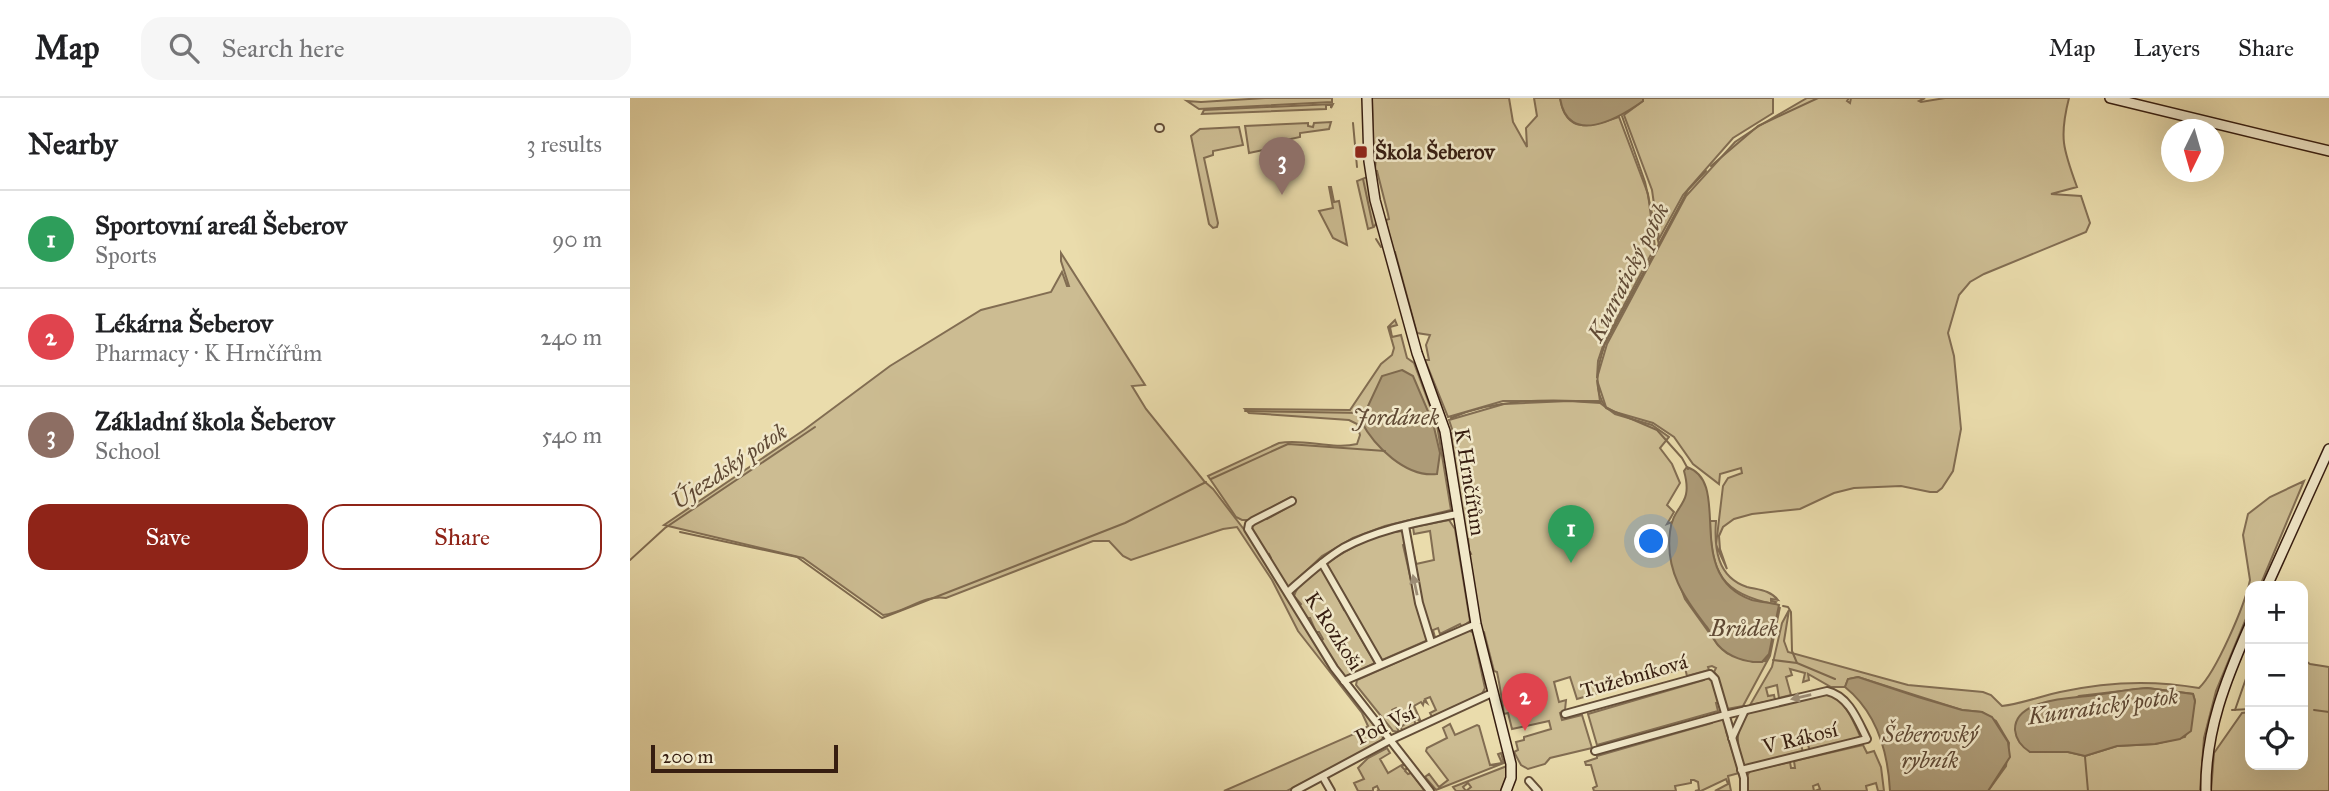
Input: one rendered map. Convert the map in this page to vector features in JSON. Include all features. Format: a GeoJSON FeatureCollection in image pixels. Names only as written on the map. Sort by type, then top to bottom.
{"type":"FeatureCollection","features":[{"type":"Feature","properties":{"kind":"street","name":"K Hrnčířům"},"geometry":{"type":"LineString","coordinates":[[1367,98],[1368,160],[1377,208],[1416,353],[1447,437],[1476,624],[1511,768],[1511,778],[1506,791]]}},
{"type":"Feature","properties":{"kind":"street"},"geometry":{"type":"LineString","coordinates":[[2110,98],[2329,151]]}},
{"type":"Feature","properties":{"kind":"street"},"geometry":{"type":"LineString","coordinates":[[2269,581],[2329,449]]}},
{"type":"Feature","properties":{"kind":"street","name":"K Rozkoši"},"geometry":{"type":"LineString","coordinates":[[1292,501],[1254,521],[1248,528],[1344,681],[1430,791]]}},
{"type":"Feature","properties":{"kind":"street"},"geometry":{"type":"LineString","coordinates":[[1289,592],[1322,563],[1353,543],[1381,532],[1457,514]]}},
{"type":"Feature","properties":{"kind":"street"},"geometry":{"type":"LineString","coordinates":[[1405,526],[1419,603],[1431,642]]}},
{"type":"Feature","properties":{"kind":"street"},"geometry":{"type":"LineString","coordinates":[[1322,563],[1380,664]]}},
{"type":"Feature","properties":{"kind":"street"},"geometry":{"type":"LineString","coordinates":[[1344,681],[1476,624]]}},
{"type":"Feature","properties":{"kind":"street"},"geometry":{"type":"LineString","coordinates":[[2206,791],[2208,747],[2219,700],[2245,637]]}},
{"type":"Feature","properties":{"kind":"street","name":"Tužebníková"},"geometry":{"type":"LineString","coordinates":[[1565,714],[1707,674],[1715,679],[1741,770],[1744,791]]}},
{"type":"Feature","properties":{"kind":"street","name":"V Rákosí"},"geometry":{"type":"LineString","coordinates":[[1741,770],[1867,739],[1853,710],[1830,691],[1745,710]]}},
{"type":"Feature","properties":{"kind":"street","name":"Pod Vsí"},"geometry":{"type":"LineString","coordinates":[[1294,791],[1390,740],[1492,693]]}},
{"type":"Feature","properties":{"kind":"street"},"geometry":{"type":"LineString","coordinates":[[1595,751],[1745,710]]}},
{"type":"Feature","properties":{"kind":"street"},"geometry":{"type":"LineString","coordinates":[[1732,738],[1745,710]]}},
{"type":"Feature","properties":{"kind":"street"},"geometry":{"type":"LineString","coordinates":[[1323,777],[1331,791]]}},
{"type":"Feature","properties":{"kind":"street"},"geometry":{"type":"LineString","coordinates":[[1529,781],[1538,791]]}},
{"type":"Feature","properties":{"kind":"shaded area"},"geometry":{"type":"Polygon","coordinates":[[[1332,98],[1332,102],[1199,109],[1187,101],[1201,102],[1332,98]]]}},
{"type":"Feature","properties":{"kind":"shaded area"},"geometry":{"type":"Polygon","coordinates":[[[1372,98],[1509,98],[1513,122],[1527,147],[1526,128],[1537,116],[1534,98],[1560,98],[1568,118],[1582,125],[1619,117],[1648,194],[1655,247],[1604,343],[1598,361],[1597,378],[1607,344],[1686,196],[1735,142],[1807,98],[1849,98],[1847,101],[1850,103],[1851,98],[1925,98],[1919,101],[1921,102],[1945,98],[2069,98],[2063,133],[2068,163],[2077,187],[2051,194],[2081,196],[2090,223],[2086,232],[1984,274],[1970,282],[1959,295],[1948,333],[1954,356],[1961,429],[1953,471],[1942,488],[1937,492],[1930,492],[1901,486],[1854,488],[1834,493],[1800,509],[1752,514],[1734,519],[1723,527],[1719,536],[1727,569],[1716,545],[1723,486],[1728,478],[1742,473],[1741,468],[1720,474],[1719,484],[1693,464],[1674,437],[1653,423],[1606,407],[1597,380],[1600,401],[1503,401],[1448,417],[1425,360],[1429,360],[1426,345],[1430,335],[1417,333],[1395,252],[1391,249],[1386,220],[1389,219],[1388,214],[1377,171],[1373,171],[1372,98]]]}},
{"type":"Feature","properties":{"kind":"shaded area"},"geometry":{"type":"Polygon","coordinates":[[[1643,98],[1773,98],[1773,113],[1733,138],[1683,195],[1659,239],[1652,190],[1624,115],[1643,101],[1643,98]]]}},
{"type":"Feature","properties":{"kind":"shaded area"},"geometry":{"type":"Polygon","coordinates":[[[1333,104],[1331,108],[1331,105],[1326,105],[1326,109],[1202,114],[1204,110],[1333,104]]]}},
{"type":"Feature","properties":{"kind":"shaded area"},"geometry":{"type":"Polygon","coordinates":[[[1331,122],[1329,129],[1300,133],[1300,137],[1268,144],[1268,149],[1249,153],[1245,126],[1308,123],[1308,126],[1313,127],[1314,123],[1331,122]]]}},
{"type":"Feature","properties":{"kind":"shaded area"},"geometry":{"type":"Polygon","coordinates":[[[1239,127],[1243,145],[1213,151],[1213,155],[1204,158],[1218,223],[1217,227],[1213,228],[1209,224],[1191,136],[1200,129],[1239,127]]]}},
{"type":"Feature","properties":{"kind":"shaded area"},"geometry":{"type":"Polygon","coordinates":[[[1367,177],[1377,222],[1374,227],[1368,229],[1357,181],[1367,177]]]}},
{"type":"Feature","properties":{"kind":"shaded area"},"geometry":{"type":"Polygon","coordinates":[[[1329,187],[1334,202],[1339,201],[1347,245],[1333,238],[1319,211],[1333,208],[1329,187]]]}},
{"type":"Feature","properties":{"kind":"shaded area"},"geometry":{"type":"Polygon","coordinates":[[[1061,253],[1145,385],[1132,386],[1146,409],[1249,536],[1378,731],[1384,736],[1380,743],[1287,791],[1224,791],[1368,726],[1362,713],[1298,631],[1272,580],[1237,527],[1223,529],[1131,560],[1123,556],[1109,541],[1093,541],[946,598],[922,601],[883,615],[803,558],[664,525],[804,430],[890,366],[981,310],[1051,292],[1062,272],[1069,286],[1061,253]]]}},
{"type":"Feature","properties":{"kind":"shaded area"},"geometry":{"type":"Polygon","coordinates":[[[1395,320],[1397,325],[1390,327],[1392,337],[1401,335],[1407,358],[1414,363],[1437,425],[1451,510],[1385,526],[1353,538],[1322,556],[1288,588],[1271,563],[1269,554],[1265,555],[1252,529],[1257,521],[1265,517],[1267,519],[1292,505],[1291,497],[1249,520],[1242,520],[1236,517],[1208,476],[1279,443],[1338,446],[1357,444],[1360,435],[1357,424],[1349,420],[1249,413],[1245,409],[1350,410],[1381,364],[1392,355],[1394,348],[1388,327],[1395,320]]]}},
{"type":"Feature","properties":{"kind":"shaded area"},"geometry":{"type":"Polygon","coordinates":[[[1569,401],[1600,403],[1615,414],[1652,425],[1669,437],[1660,448],[1672,464],[1680,483],[1667,505],[1674,512],[1667,524],[1672,522],[1670,533],[1674,570],[1685,599],[1718,645],[1727,653],[1753,662],[1765,661],[1780,607],[1770,656],[1743,706],[1727,709],[1718,677],[1714,672],[1716,668],[1712,666],[1708,667],[1709,670],[1687,676],[1685,668],[1577,699],[1570,677],[1554,682],[1559,702],[1566,700],[1565,710],[1560,713],[1562,720],[1582,715],[1592,748],[1550,758],[1545,764],[1528,769],[1521,765],[1514,752],[1518,750],[1516,742],[1551,729],[1549,721],[1512,729],[1508,713],[1504,714],[1497,672],[1494,671],[1484,632],[1481,631],[1468,555],[1471,554],[1467,552],[1468,539],[1465,539],[1451,434],[1453,432],[1449,420],[1504,404],[1569,401]]]}},
{"type":"Feature","properties":{"kind":"shaded area"},"geometry":{"type":"Polygon","coordinates":[[[2304,481],[2262,581],[2250,581],[2243,535],[2248,514],[2270,497],[2304,481]]]}},
{"type":"Feature","properties":{"kind":"shaded area"},"geometry":{"type":"Polygon","coordinates":[[[1449,520],[1455,529],[1470,621],[1462,627],[1460,624],[1440,634],[1438,628],[1433,630],[1433,638],[1417,587],[1419,583],[1408,529],[1416,564],[1434,560],[1430,531],[1414,534],[1413,527],[1449,520]]]}},
{"type":"Feature","properties":{"kind":"shaded area"},"geometry":{"type":"Polygon","coordinates":[[[1710,521],[1716,521],[1717,551],[1723,569],[1737,582],[1771,594],[1778,600],[1771,599],[1776,602],[1774,604],[1742,594],[1723,578],[1713,555],[1710,521]]]}},
{"type":"Feature","properties":{"kind":"shaded area"},"geometry":{"type":"Polygon","coordinates":[[[1403,531],[1403,545],[1419,615],[1422,616],[1428,640],[1380,661],[1326,564],[1363,542],[1383,534],[1403,531]]]}},
{"type":"Feature","properties":{"kind":"shaded area"},"geometry":{"type":"Polygon","coordinates":[[[1323,568],[1375,663],[1347,678],[1320,642],[1323,639],[1319,632],[1316,632],[1310,618],[1306,618],[1299,607],[1301,604],[1294,596],[1306,579],[1323,568]]]}},
{"type":"Feature","properties":{"kind":"shaded area"},"geometry":{"type":"Polygon","coordinates":[[[2245,596],[2245,621],[2216,691],[2204,738],[2200,791],[1988,791],[2006,766],[2009,743],[1996,721],[1982,712],[1962,710],[1858,677],[1848,679],[1845,687],[1831,687],[1808,674],[1809,680],[1803,682],[1805,673],[1790,669],[1792,675],[1786,677],[1791,695],[1779,698],[1777,685],[1766,688],[1768,696],[1774,695],[1775,700],[1750,705],[1772,667],[1782,623],[1789,610],[1784,641],[1788,652],[1908,685],[1983,692],[1991,695],[2002,706],[2060,692],[2112,684],[2147,683],[2199,688],[2213,668],[2245,596]],[[2147,688],[2079,696],[2016,734],[2030,752],[2068,752],[2085,756],[2117,746],[2155,744],[2185,737],[2195,701],[2193,694],[2147,688]]]}},
{"type":"Feature","properties":{"kind":"shaded area"},"geometry":{"type":"Polygon","coordinates":[[[1469,630],[1473,633],[1485,688],[1482,694],[1432,717],[1430,713],[1436,710],[1430,697],[1425,699],[1427,703],[1424,701],[1423,705],[1421,702],[1414,706],[1421,722],[1414,720],[1416,725],[1402,731],[1401,727],[1405,724],[1396,708],[1391,714],[1399,732],[1393,731],[1356,685],[1357,680],[1469,630]]]}},
{"type":"Feature","properties":{"kind":"shaded area"},"geometry":{"type":"Polygon","coordinates":[[[2308,663],[2329,667],[2329,791],[2211,791],[2214,753],[2242,713],[2245,713],[2245,770],[2308,770],[2308,663]]]}},
{"type":"Feature","properties":{"kind":"shaded area"},"geometry":{"type":"Polygon","coordinates":[[[1708,676],[1713,680],[1719,702],[1716,703],[1718,711],[1597,745],[1588,714],[1704,680],[1704,677],[1708,676]]]}},
{"type":"Feature","properties":{"kind":"shaded area"},"geometry":{"type":"Polygon","coordinates":[[[1829,693],[1840,701],[1848,712],[1860,736],[1857,740],[1810,751],[1808,745],[1815,742],[1813,733],[1802,731],[1803,752],[1746,766],[1742,763],[1738,736],[1741,724],[1749,712],[1829,693]]]}},
{"type":"Feature","properties":{"kind":"shaded area"},"geometry":{"type":"Polygon","coordinates":[[[1721,718],[1728,729],[1726,731],[1739,773],[1728,776],[1731,791],[1715,791],[1728,784],[1726,779],[1701,791],[1695,791],[1699,790],[1698,782],[1691,780],[1691,783],[1675,786],[1676,791],[1594,791],[1593,788],[1597,786],[1591,765],[1586,765],[1585,762],[1721,718]]]}},
{"type":"Feature","properties":{"kind":"shaded area"},"geometry":{"type":"Polygon","coordinates":[[[1450,724],[1455,735],[1479,726],[1490,765],[1502,763],[1498,754],[1501,753],[1504,763],[1436,790],[1425,777],[1429,774],[1439,787],[1448,780],[1426,751],[1447,738],[1443,728],[1450,724]]]}},
{"type":"Feature","properties":{"kind":"shaded area"},"geometry":{"type":"Polygon","coordinates":[[[1863,745],[1867,753],[1874,751],[1881,767],[1884,791],[1878,791],[1876,783],[1866,786],[1867,791],[1815,791],[1820,789],[1818,784],[1813,786],[1814,791],[1747,791],[1747,776],[1750,771],[1790,762],[1791,768],[1795,768],[1794,761],[1863,745]]]}},
{"type":"Feature","properties":{"kind":"shaded area"},"geometry":{"type":"Polygon","coordinates":[[[1387,748],[1390,753],[1380,759],[1388,773],[1405,763],[1402,767],[1405,770],[1408,767],[1405,771],[1411,773],[1425,791],[1377,791],[1377,786],[1373,791],[1358,791],[1354,783],[1364,779],[1358,768],[1368,758],[1387,748]]]}},
{"type":"Feature","properties":{"kind":"shaded area"},"geometry":{"type":"Polygon","coordinates":[[[1507,766],[1508,774],[1501,791],[1456,791],[1453,787],[1507,766]],[[1468,783],[1463,787],[1466,791],[1471,787],[1468,783]]]}},
{"type":"Feature","properties":{"kind":"water"},"geometry":{"type":"Polygon","coordinates":[[[1560,98],[1643,98],[1643,101],[1608,121],[1583,125],[1573,122],[1565,113],[1560,98]]]}},
{"type":"Feature","properties":{"kind":"water","name":"Jordánek"},"geometry":{"type":"Polygon","coordinates":[[[1402,370],[1413,376],[1433,423],[1440,453],[1437,474],[1425,474],[1403,466],[1383,450],[1361,421],[1382,376],[1402,370]]]}},
{"type":"Feature","properties":{"kind":"water","name":"Brůdek"},"geometry":{"type":"Polygon","coordinates":[[[1687,467],[1700,476],[1707,491],[1710,530],[1718,571],[1731,588],[1752,600],[1779,605],[1769,654],[1762,662],[1738,658],[1716,643],[1690,605],[1673,571],[1670,532],[1675,515],[1685,498],[1684,471],[1687,467]]]}},
{"type":"Feature","properties":{"kind":"water","name":"Šeberovský rybník"},"geometry":{"type":"Polygon","coordinates":[[[1858,677],[1992,717],[2008,742],[2010,757],[1988,791],[1890,791],[1878,734],[1865,708],[1845,687],[1848,679],[1858,677]]]}},
{"type":"Feature","properties":{"kind":"water"},"geometry":{"type":"Polygon","coordinates":[[[2147,688],[2193,694],[2195,701],[2191,731],[2180,739],[2155,744],[2117,746],[2085,756],[2068,752],[2030,752],[2017,737],[2017,720],[2023,712],[2044,702],[2147,688]]]}},
{"type":"Feature","properties":{"kind":"waterway","name":"Kunratický potok"},"geometry":{"type":"LineString","coordinates":[[1711,166],[1758,126],[1818,98]]}},
{"type":"Feature","properties":{"kind":"waterway"},"geometry":{"type":"LineString","coordinates":[[1622,116],[1645,182],[1659,245]]}},
{"type":"Feature","properties":{"kind":"waterway"},"geometry":{"type":"LineString","coordinates":[[1353,123],[1357,167]]}},
{"type":"Feature","properties":{"kind":"waterway"},"geometry":{"type":"LineString","coordinates":[[1375,169],[1376,157]]}},
{"type":"Feature","properties":{"kind":"waterway","name":"Kunratický potok"},"geometry":{"type":"LineString","coordinates":[[1688,469],[1682,458],[1657,430],[1606,408],[1599,393],[1598,376],[1605,344],[1688,190],[1706,171]]}},
{"type":"Feature","properties":{"kind":"waterway"},"geometry":{"type":"LineString","coordinates":[[1363,179],[1373,226]]}},
{"type":"Feature","properties":{"kind":"waterway"},"geometry":{"type":"LineString","coordinates":[[1376,239],[1381,247]]}},
{"type":"Feature","properties":{"kind":"waterway"},"geometry":{"type":"LineString","coordinates":[[1394,254],[1399,270]]}},
{"type":"Feature","properties":{"kind":"waterway"},"geometry":{"type":"LineString","coordinates":[[1451,418],[1469,411],[1524,401],[1601,402]]}},
{"type":"Feature","properties":{"kind":"waterway"},"geometry":{"type":"LineString","coordinates":[[1245,411],[1363,413]]}},
{"type":"Feature","properties":{"kind":"waterway","name":"Újezdský potok"},"geometry":{"type":"LineString","coordinates":[[630,560],[665,528],[815,427]]}},
{"type":"Feature","properties":{"kind":"waterway"},"geometry":{"type":"LineString","coordinates":[[1211,479],[1288,444],[1385,451]]}},
{"type":"Feature","properties":{"kind":"waterway"},"geometry":{"type":"LineString","coordinates":[[680,532],[797,557],[882,618],[1125,523],[1206,482]]}},
{"type":"Feature","properties":{"kind":"waterway"},"geometry":{"type":"LineString","coordinates":[[1783,606],[1788,607],[1791,612],[1792,651],[1797,663]]}},
{"type":"Feature","properties":{"kind":"waterway","name":"Kunratický potok"},"geometry":{"type":"LineString","coordinates":[[1773,660],[1797,663],[1835,679]]}},
{"type":"Feature","properties":{"kind":"waterway"},"geometry":{"type":"LineString","coordinates":[[2235,710],[2245,681]]}},
{"type":"Feature","properties":{"kind":"waterway","name":"Kunratický potok"},"geometry":{"type":"LineString","coordinates":[[2232,710],[2245,709]]}},
{"type":"Feature","properties":{"kind":"waterway","name":"Kunratický potok"},"geometry":{"type":"LineString","coordinates":[[2314,710],[2329,712]]}},
{"type":"Feature","properties":{"kind":"waterway"},"geometry":{"type":"LineString","coordinates":[[2085,757],[2088,791]]}},
{"type":"Feature","properties":{"kind":"place","name":"Škola Šeberov"},"geometry":{"type":"Point","coordinates":[1361,152]}},
{"type":"Feature","properties":{"kind":"place","name":"Základní škola Šeberov"},"geometry":{"type":"Point","coordinates":[1282,195]}},
{"type":"Feature","properties":{"kind":"place","name":"Sportovní areál Šeberov"},"geometry":{"type":"Point","coordinates":[1571,563]}},
{"type":"Feature","properties":{"kind":"place","name":"Lékárna Šeberov"},"geometry":{"type":"Point","coordinates":[1525,731]}}]}
